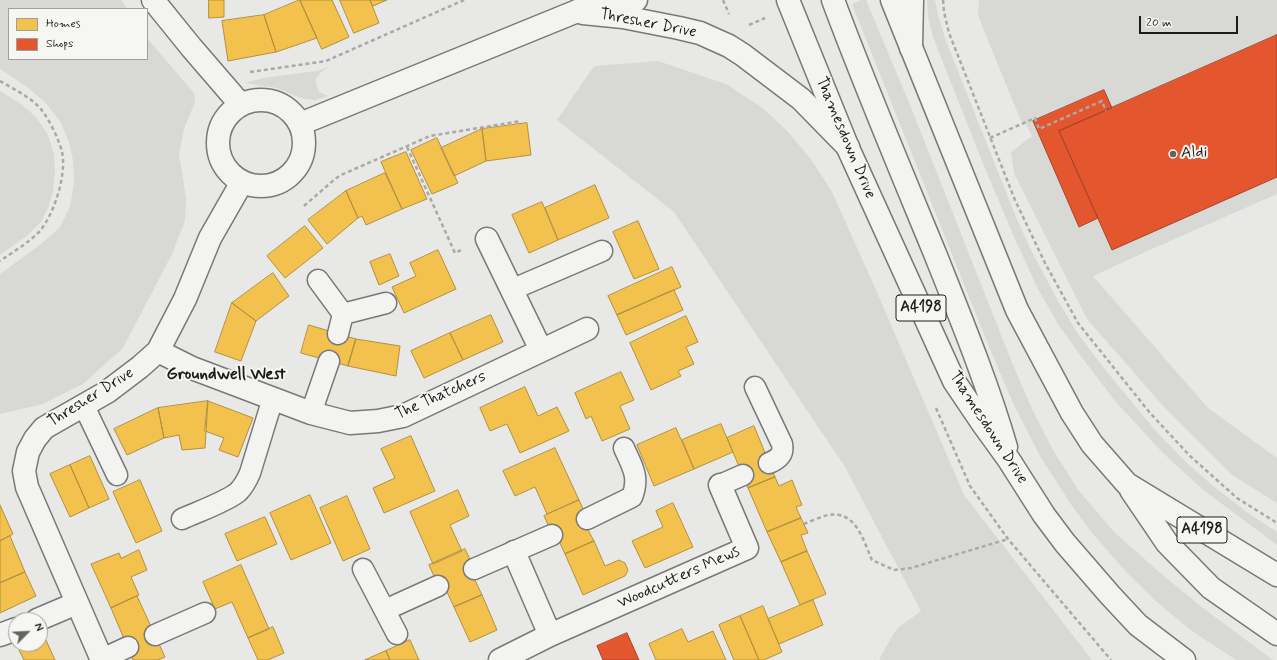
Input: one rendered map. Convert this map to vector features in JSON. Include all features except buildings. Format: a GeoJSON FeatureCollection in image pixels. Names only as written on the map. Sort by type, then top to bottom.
{"type":"FeatureCollection","features":[{"type":"Feature","properties":{"kind":"street"},"geometry":{"type":"LineString","coordinates":[[153,0],[241,105]]}},
{"type":"Feature","properties":{"kind":"street","name":"Thresher Drive"},"geometry":{"type":"LineString","coordinates":[[300,124],[575,12],[598,0],[636,0]]}},
{"type":"Feature","properties":{"kind":"street","name":"Thamesdown Drive"},"geometry":{"type":"LineString","coordinates":[[788,0],[848,148],[954,381],[1009,460],[1044,515],[1065,542],[1110,595],[1138,625],[1184,660]]}},
{"type":"Feature","properties":{"kind":"street"},"geometry":{"type":"LineString","coordinates":[[833,0],[960,316],[995,408],[1009,460]]}},
{"type":"Feature","properties":{"kind":"street","name":"A4198"},"geometry":{"type":"LineString","coordinates":[[892,0],[1017,310],[1072,413],[1092,444],[1127,484],[1277,575]]}},
{"type":"Feature","properties":{"kind":"street"},"geometry":{"type":"LineString","coordinates":[[911,48],[912,0]]}},
{"type":"Feature","properties":{"kind":"street","name":"Thresher Drive"},"geometry":{"type":"LineString","coordinates":[[575,12],[623,18],[679,28],[700,33],[729,46],[801,99],[848,148]]}},
{"type":"Feature","properties":{"kind":"street"},"geometry":{"type":"LineString","coordinates":[[252,100],[267,100],[280,104],[292,112],[300,124],[304,137],[304,150],[300,163],[292,174],[281,182],[268,186],[255,186],[242,182],[231,174],[223,164],[218,151],[218,138],[222,125],[229,114],[241,105],[252,100]]}},
{"type":"Feature","properties":{"kind":"street","name":"Thresher Drive"},"geometry":{"type":"LineString","coordinates":[[102,659],[27,487],[24,471],[28,452],[35,439],[44,428],[107,392],[158,351],[185,299],[210,238],[242,182]]}},
{"type":"Feature","properties":{"kind":"street"},"geometry":{"type":"LineString","coordinates":[[488,239],[541,350]]}},
{"type":"Feature","properties":{"kind":"street","name":"The Thatchers"},"geometry":{"type":"LineString","coordinates":[[158,351],[192,368],[311,413],[350,423],[378,421],[403,416],[588,329]]}},
{"type":"Feature","properties":{"kind":"street"},"geometry":{"type":"LineString","coordinates":[[1127,484],[1166,543],[1211,588],[1277,634]]}},
{"type":"Feature","properties":{"kind":"street","name":"Woodcutters Mews"},"geometry":{"type":"LineString","coordinates":[[500,660],[550,635],[747,548],[720,485]]}},
{"type":"Feature","properties":{"kind":"street"},"geometry":{"type":"LineString","coordinates":[[514,552],[550,635]]}},
{"type":"Feature","properties":{"kind":"street"},"geometry":{"type":"LineString","coordinates":[[48,615],[77,603]]}},
{"type":"Feature","properties":{"kind":"street"},"geometry":{"type":"LineString","coordinates":[[1138,625],[1160,660]]}},
{"type":"Feature","properties":{"kind":"lane"},"geometry":{"type":"LineString","coordinates":[[512,290],[602,251]]}},
{"type":"Feature","properties":{"kind":"lane"},"geometry":{"type":"LineString","coordinates":[[318,280],[343,314]]}},
{"type":"Feature","properties":{"kind":"lane"},"geometry":{"type":"LineString","coordinates":[[343,314],[386,303]]}},
{"type":"Feature","properties":{"kind":"lane"},"geometry":{"type":"LineString","coordinates":[[338,334],[343,314]]}},
{"type":"Feature","properties":{"kind":"lane"},"geometry":{"type":"LineString","coordinates":[[311,413],[329,361]]}},
{"type":"Feature","properties":{"kind":"lane"},"geometry":{"type":"LineString","coordinates":[[755,388],[783,449],[780,456],[769,463]]}},
{"type":"Feature","properties":{"kind":"lane"},"geometry":{"type":"LineString","coordinates":[[182,519],[231,496],[245,483],[250,473],[273,398]]}},
{"type":"Feature","properties":{"kind":"lane"},"geometry":{"type":"LineString","coordinates":[[84,406],[117,475]]}},
{"type":"Feature","properties":{"kind":"lane"},"geometry":{"type":"LineString","coordinates":[[588,519],[632,497],[636,488],[636,479],[634,469],[624,448]]}},
{"type":"Feature","properties":{"kind":"lane"},"geometry":{"type":"LineString","coordinates":[[720,485],[743,475]]}},
{"type":"Feature","properties":{"kind":"lane"},"geometry":{"type":"LineString","coordinates":[[474,569],[552,535]]}},
{"type":"Feature","properties":{"kind":"lane"},"geometry":{"type":"LineString","coordinates":[[363,570],[397,634]]}},
{"type":"Feature","properties":{"kind":"lane"},"geometry":{"type":"LineString","coordinates":[[385,610],[438,586]]}},
{"type":"Feature","properties":{"kind":"lane"},"geometry":{"type":"LineString","coordinates":[[155,635],[205,613]]}},
{"type":"Feature","properties":{"kind":"lane"},"geometry":{"type":"LineString","coordinates":[[102,659],[128,647]]}},
{"type":"Feature","properties":{"kind":"path"},"geometry":{"type":"LineString","coordinates":[[224,86],[241,73],[326,61],[464,0]]}},
{"type":"Feature","properties":{"kind":"path"},"geometry":{"type":"LineString","coordinates":[[943,0],[949,33],[990,138],[1045,263],[1078,323],[1150,413],[1190,456],[1237,498],[1277,523]]}},
{"type":"Feature","properties":{"kind":"path"},"geometry":{"type":"LineString","coordinates":[[0,81],[37,104],[51,124],[62,152],[62,175],[56,202],[39,231],[0,261]]}},
{"type":"Feature","properties":{"kind":"path"},"geometry":{"type":"LineString","coordinates":[[990,138],[1035,118],[1039,129],[1102,101],[1106,111]]}},
{"type":"Feature","properties":{"kind":"path"},"geometry":{"type":"LineString","coordinates":[[304,206],[335,179],[430,136],[520,121]]}},
{"type":"Feature","properties":{"kind":"path"},"geometry":{"type":"LineString","coordinates":[[407,147],[455,253],[488,239]]}},
{"type":"Feature","properties":{"kind":"path"},"geometry":{"type":"LineString","coordinates":[[804,524],[829,515],[841,516],[853,521],[872,560],[894,570],[911,568],[1008,539]]}},
{"type":"Feature","properties":{"kind":"shaded area"},"geometry":{"type":"Polygon","coordinates":[[[0,0],[121,0],[126,8],[8,8],[8,60],[148,60],[148,39],[194,93],[195,102],[184,129],[179,154],[186,198],[185,221],[172,254],[123,348],[83,384],[43,404],[0,414],[0,274],[41,244],[60,227],[70,207],[74,183],[73,161],[69,142],[61,123],[46,103],[27,87],[0,69],[0,0]]]}},
{"type":"Feature","properties":{"kind":"shaded area"},"geometry":{"type":"Polygon","coordinates":[[[861,0],[866,0],[912,110],[1013,365],[1033,411],[1053,450],[1079,491],[1115,533],[1203,608],[1273,660],[1236,660],[1192,631],[1157,602],[1127,573],[1093,534],[1072,506],[1040,456],[1013,403],[990,349],[852,4],[861,0]]]}},
{"type":"Feature","properties":{"kind":"shaded area"},"geometry":{"type":"Polygon","coordinates":[[[927,0],[935,0],[946,41],[1016,217],[1031,250],[1057,299],[1078,334],[1155,430],[1186,462],[1213,486],[1251,515],[1277,532],[1277,545],[1202,489],[1162,452],[1115,401],[1058,324],[1037,287],[984,166],[933,37],[928,17],[927,0]]]}},
{"type":"Feature","properties":{"kind":"shaded area"},"geometry":{"type":"Polygon","coordinates":[[[979,0],[1277,0],[1277,194],[1093,276],[1208,408],[1277,458],[1277,503],[1232,475],[1164,407],[1087,319],[1014,173],[1011,152],[1032,136],[1026,124],[1021,121],[983,28],[978,15],[979,0]]]}},
{"type":"Feature","properties":{"kind":"shaded area"},"geometry":{"type":"Polygon","coordinates":[[[658,61],[726,84],[764,109],[790,134],[810,158],[832,192],[964,495],[1092,660],[879,660],[899,627],[921,611],[845,467],[674,212],[557,120],[594,66],[658,61]]]}},
{"type":"Feature","properties":{"kind":"shaded area"},"geometry":{"type":"Polygon","coordinates":[[[330,67],[321,72],[315,80],[319,92],[328,96],[315,100],[301,98],[277,88],[245,83],[263,78],[316,71],[330,67]]]}},
{"type":"Feature","properties":{"kind":"shaded area"},"geometry":{"type":"Polygon","coordinates":[[[0,91],[21,104],[36,117],[48,135],[54,154],[55,172],[53,192],[48,208],[41,222],[28,235],[0,255],[0,91]]]}},
{"type":"Feature","properties":{"kind":"place","name":"Aldi"},"geometry":{"type":"Point","coordinates":[1173,154]}},
{"type":"Feature","properties":{"kind":"district","name":"Groundwell West"},"geometry":{"type":"Point","coordinates":[226,375]}}]}
